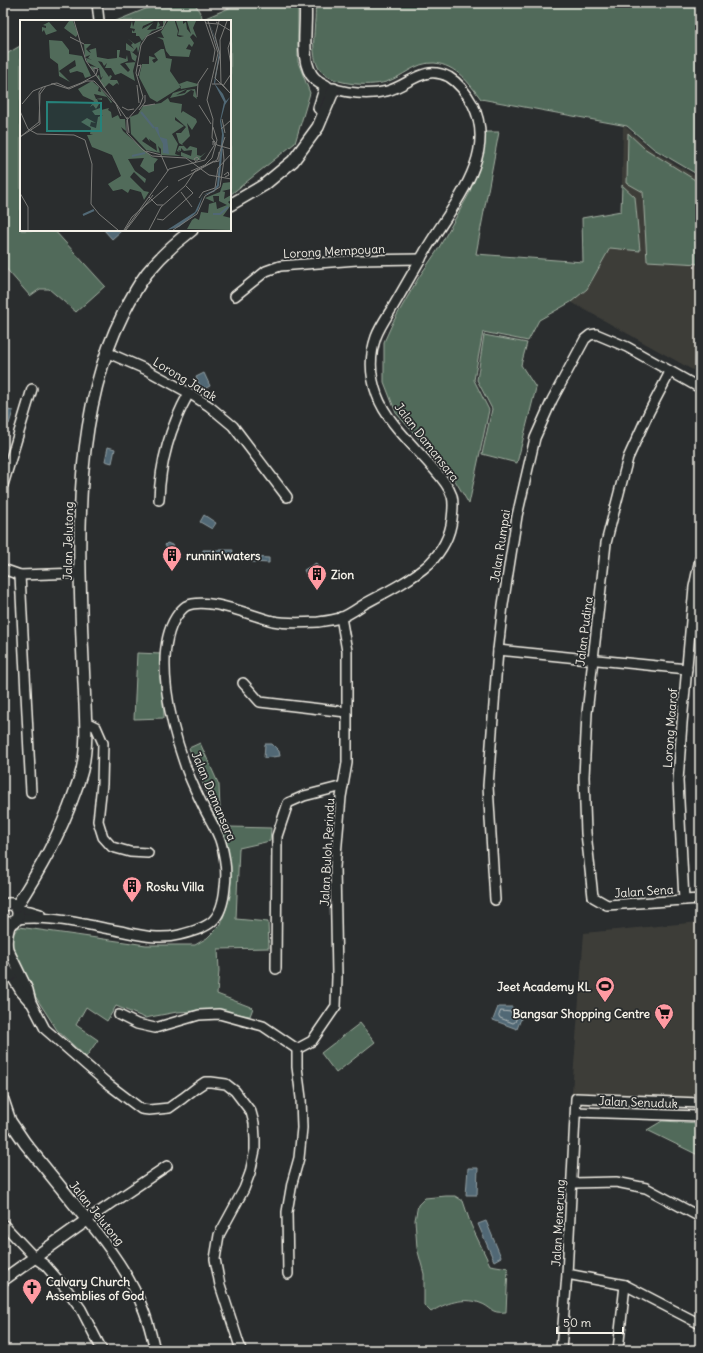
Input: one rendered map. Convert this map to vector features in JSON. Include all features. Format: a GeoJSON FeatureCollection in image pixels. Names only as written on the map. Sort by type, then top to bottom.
{"type":"FeatureCollection","features":[{"type":"Feature","properties":{"kind":"street"},"geometry":{"type":"LineString","coordinates":[[97,3],[99,20]]}},
{"type":"Feature","properties":{"kind":"street"},"geometry":{"type":"LineString","coordinates":[[306,3],[306,56],[309,70],[315,79],[317,98],[313,124]]}},
{"type":"Feature","properties":{"kind":"street","name":"Jalan Damansara"},"geometry":{"type":"LineString","coordinates":[[9,916],[30,911],[60,920],[144,936],[168,938],[195,931],[210,924],[220,914],[224,903],[226,879],[225,862],[220,840],[196,792],[184,762],[171,718],[168,699],[166,660],[167,642],[172,624],[178,613],[186,606],[200,604],[220,605],[271,620],[284,622],[320,622],[341,617],[395,587],[423,569],[442,550],[450,531],[453,500],[451,494],[445,482],[397,428],[379,401],[374,386],[371,367],[372,349],[378,332],[462,193],[471,174],[480,142],[476,111],[469,97],[458,84],[447,76],[434,72],[422,74],[397,88],[379,93],[362,94],[330,87],[315,79]]}},
{"type":"Feature","properties":{"kind":"street"},"geometry":{"type":"LineString","coordinates":[[304,146],[330,87]]}},
{"type":"Feature","properties":{"kind":"street"},"geometry":{"type":"LineString","coordinates":[[231,204],[264,185],[293,161],[318,127],[330,87]]}},
{"type":"Feature","properties":{"kind":"street","name":"Jalan Jelutong"},"geometry":{"type":"LineString","coordinates":[[9,916],[43,864],[67,815],[82,770],[86,738],[86,722],[80,573],[80,515],[86,446],[95,393],[106,352],[125,310],[147,274],[178,240],[191,231]]}},
{"type":"Feature","properties":{"kind":"street","name":"Lorong Mempoyan"},"geometry":{"type":"LineString","coordinates":[[235,296],[266,271],[280,266],[357,260],[421,259]]}},
{"type":"Feature","properties":{"kind":"street","name":"Jalan Rumpai"},"geometry":{"type":"LineString","coordinates":[[495,900],[488,786],[498,650],[516,516],[536,438],[552,400],[585,339],[590,335],[596,334],[627,347],[668,376],[700,388]]}},
{"type":"Feature","properties":{"kind":"street","name":"Lorong Jarak"},"geometry":{"type":"LineString","coordinates":[[106,352],[189,393],[209,406],[233,426],[287,497]]}},
{"type":"Feature","properties":{"kind":"street","name":"Jalan Pudina"},"geometry":{"type":"LineString","coordinates":[[593,897],[586,834],[584,777],[587,713],[606,543],[628,458],[649,412],[668,376]]}},
{"type":"Feature","properties":{"kind":"street"},"geometry":{"type":"LineString","coordinates":[[3,486],[32,389]]}},
{"type":"Feature","properties":{"kind":"street"},"geometry":{"type":"LineString","coordinates":[[159,500],[159,478],[167,444],[178,412],[189,393]]}},
{"type":"Feature","properties":{"kind":"street","name":"Lorong Maarof"},"geometry":{"type":"LineString","coordinates":[[684,900],[678,781],[694,587],[700,559]]}},
{"type":"Feature","properties":{"kind":"street"},"geometry":{"type":"LineString","coordinates":[[3,569],[20,575],[80,573]]}},
{"type":"Feature","properties":{"kind":"street"},"geometry":{"type":"LineString","coordinates":[[20,575],[31,792]]}},
{"type":"Feature","properties":{"kind":"street","name":"Jalan Buloh Perindu"},"geometry":{"type":"LineString","coordinates":[[297,1049],[312,1041],[336,1006],[337,977],[335,867],[338,824],[347,763],[347,651],[346,636],[341,617]]}},
{"type":"Feature","properties":{"kind":"street"},"geometry":{"type":"LineString","coordinates":[[498,650],[687,669]]}},
{"type":"Feature","properties":{"kind":"street"},"geometry":{"type":"LineString","coordinates":[[243,683],[260,702],[346,712]]}},
{"type":"Feature","properties":{"kind":"street"},"geometry":{"type":"LineString","coordinates":[[86,722],[96,727],[103,743],[102,784],[98,821],[103,837],[112,847],[130,852],[148,853]]}},
{"type":"Feature","properties":{"kind":"street"},"geometry":{"type":"LineString","coordinates":[[276,969],[277,836],[288,803],[304,796],[343,786]]}},
{"type":"Feature","properties":{"kind":"street","name":"Jalan Sena"},"geometry":{"type":"LineString","coordinates":[[593,897],[607,905],[700,899]]}},
{"type":"Feature","properties":{"kind":"street"},"geometry":{"type":"LineString","coordinates":[[9,916],[7,936],[8,949],[28,990],[31,1002],[45,1029],[108,1084],[142,1109],[149,1110],[169,1108],[205,1082],[226,1084],[235,1092],[251,1112],[254,1123],[255,1150],[250,1173],[244,1189],[219,1235],[215,1259],[220,1285],[241,1350]]}},
{"type":"Feature","properties":{"kind":"street"},"geometry":{"type":"LineString","coordinates":[[3,962],[7,976],[31,1002]]}},
{"type":"Feature","properties":{"kind":"street"},"geometry":{"type":"LineString","coordinates":[[119,1015],[137,1024],[155,1028],[199,1015],[219,1014],[263,1026],[297,1049],[302,1128],[299,1158],[292,1183],[287,1212],[288,1274]]}},
{"type":"Feature","properties":{"kind":"street","name":"Jalan Senuduk"},"geometry":{"type":"LineString","coordinates":[[576,1098],[700,1103]]}},
{"type":"Feature","properties":{"kind":"street","name":"Jalan Menerung"},"geometry":{"type":"LineString","coordinates":[[561,1350],[567,1274],[576,1098]]}},
{"type":"Feature","properties":{"kind":"street","name":"Jalan Jelutong"},"geometry":{"type":"LineString","coordinates":[[3,1100],[10,1121],[25,1143],[109,1247],[132,1283],[144,1312],[155,1350]]}},
{"type":"Feature","properties":{"kind":"street"},"geometry":{"type":"LineString","coordinates":[[681,1103],[681,1115]]}},
{"type":"Feature","properties":{"kind":"street","name":"Jalan Senuduk"},"geometry":{"type":"LineString","coordinates":[[576,1112],[700,1116]]}},
{"type":"Feature","properties":{"kind":"street"},"geometry":{"type":"LineString","coordinates":[[3,1280],[87,1220],[167,1166]]}},
{"type":"Feature","properties":{"kind":"street"},"geometry":{"type":"LineString","coordinates":[[572,1183],[616,1182],[646,1188],[700,1217]]}},
{"type":"Feature","properties":{"kind":"street"},"geometry":{"type":"LineString","coordinates":[[3,1224],[35,1258],[46,1265],[54,1274],[81,1309],[102,1350]]}},
{"type":"Feature","properties":{"kind":"street"},"geometry":{"type":"LineString","coordinates":[[567,1274],[625,1285],[700,1324]]}},
{"type":"Feature","properties":{"kind":"street"},"geometry":{"type":"LineString","coordinates":[[618,1350],[625,1285]]}},
{"type":"Feature","properties":{"kind":"shaded area"},"geometry":{"type":"Polygon","coordinates":[[[623,125],[653,151],[700,179],[700,374],[571,302],[587,289],[610,248],[640,251],[635,197],[622,185],[623,125]]]}},
{"type":"Feature","properties":{"kind":"shaded area"},"geometry":{"type":"Polygon","coordinates":[[[700,922],[700,1107],[571,1105],[584,933],[700,922]]]}},
{"type":"Feature","properties":{"kind":"green space"},"geometry":{"type":"Polygon","coordinates":[[[160,3],[195,3],[203,19],[241,3],[295,3],[298,11],[298,62],[310,93],[295,143],[231,194],[231,20],[118,20],[160,3]]]}},
{"type":"Feature","properties":{"kind":"green space"},"geometry":{"type":"Polygon","coordinates":[[[315,3],[700,3],[700,176],[654,149],[627,126],[481,99],[461,76],[449,67],[442,64],[427,63],[415,67],[392,80],[379,84],[349,83],[330,78],[318,67],[315,60],[315,3]]]}},
{"type":"Feature","properties":{"kind":"green space"},"geometry":{"type":"Polygon","coordinates":[[[20,46],[20,231],[55,231],[105,286],[76,312],[49,289],[40,289],[30,296],[3,265],[3,56],[20,46]]]}},
{"type":"Feature","properties":{"kind":"green space"},"geometry":{"type":"Polygon","coordinates":[[[485,132],[499,132],[476,254],[583,262],[582,218],[621,211],[622,185],[635,197],[640,251],[610,248],[587,289],[571,302],[539,320],[528,341],[483,332],[474,380],[489,410],[469,504],[453,477],[396,413],[384,382],[384,342],[393,322],[419,277],[437,251],[469,194],[482,155],[485,132]]]}},
{"type":"Feature","properties":{"kind":"green space"},"geometry":{"type":"Polygon","coordinates":[[[628,133],[644,148],[700,183],[700,264],[647,261],[643,192],[627,183],[628,133]]]}},
{"type":"Feature","properties":{"kind":"green space"},"geometry":{"type":"Polygon","coordinates":[[[484,335],[527,343],[521,365],[536,388],[517,463],[482,454],[492,409],[477,380],[484,335]]]}},
{"type":"Feature","properties":{"kind":"green space"},"geometry":{"type":"Polygon","coordinates":[[[137,653],[161,654],[164,718],[134,719],[137,653]]]}},
{"type":"Feature","properties":{"kind":"green space"},"geometry":{"type":"Polygon","coordinates":[[[200,743],[219,785],[220,809],[230,827],[271,828],[270,841],[239,848],[236,919],[268,922],[269,948],[218,949],[219,971],[217,994],[253,1008],[250,1016],[214,1010],[177,1012],[145,1018],[116,1006],[107,1021],[86,1007],[76,1025],[98,1040],[86,1057],[57,1030],[28,985],[12,947],[11,936],[19,927],[146,945],[195,945],[207,938],[221,924],[231,893],[228,847],[189,748],[200,743]]]}},
{"type":"Feature","properties":{"kind":"green space"},"geometry":{"type":"Polygon","coordinates":[[[360,1023],[375,1042],[336,1073],[321,1053],[360,1023]]]}},
{"type":"Feature","properties":{"kind":"green space"},"geometry":{"type":"Polygon","coordinates":[[[662,1121],[700,1123],[700,1156],[647,1130],[662,1121]]]}},
{"type":"Feature","properties":{"kind":"green space"},"geometry":{"type":"Polygon","coordinates":[[[455,1196],[463,1201],[471,1225],[490,1265],[508,1268],[506,1312],[494,1311],[474,1301],[455,1302],[442,1306],[431,1312],[424,1305],[424,1274],[417,1248],[415,1220],[418,1205],[425,1198],[455,1196]]]}},
{"type":"Feature","properties":{"kind":"water"},"geometry":{"type":"Polygon","coordinates":[[[105,231],[121,231],[112,239],[105,231]]]}},
{"type":"Feature","properties":{"kind":"water"},"geometry":{"type":"Polygon","coordinates":[[[204,373],[210,386],[202,390],[196,377],[204,373]]]}},
{"type":"Feature","properties":{"kind":"water"},"geometry":{"type":"Polygon","coordinates":[[[8,410],[13,411],[9,424],[4,423],[8,410]]]}},
{"type":"Feature","properties":{"kind":"water"},"geometry":{"type":"Polygon","coordinates":[[[108,447],[115,449],[112,463],[105,461],[108,447]]]}},
{"type":"Feature","properties":{"kind":"water"},"geometry":{"type":"Polygon","coordinates":[[[204,515],[216,523],[212,529],[200,522],[204,515]]]}},
{"type":"Feature","properties":{"kind":"water"},"geometry":{"type":"Polygon","coordinates":[[[167,543],[172,545],[175,551],[170,554],[165,545],[167,543]]]}},
{"type":"Feature","properties":{"kind":"water"},"geometry":{"type":"Polygon","coordinates":[[[203,550],[233,550],[232,554],[203,556],[203,550]]]}},
{"type":"Feature","properties":{"kind":"water"},"geometry":{"type":"Polygon","coordinates":[[[252,557],[269,558],[269,563],[252,562],[252,557]]]}},
{"type":"Feature","properties":{"kind":"water"},"geometry":{"type":"Polygon","coordinates":[[[316,563],[320,571],[308,578],[304,570],[316,563]]]}},
{"type":"Feature","properties":{"kind":"water"},"geometry":{"type":"Polygon","coordinates":[[[265,744],[272,744],[279,751],[280,756],[264,758],[265,744]]]}},
{"type":"Feature","properties":{"kind":"water"},"geometry":{"type":"Polygon","coordinates":[[[498,1007],[512,1007],[522,1016],[517,1029],[493,1020],[498,1007]]]}},
{"type":"Feature","properties":{"kind":"water"},"geometry":{"type":"Polygon","coordinates":[[[468,1168],[478,1168],[477,1195],[466,1195],[468,1168]]]}},
{"type":"Feature","properties":{"kind":"water"},"geometry":{"type":"Polygon","coordinates":[[[486,1221],[501,1257],[494,1261],[478,1224],[486,1221]]]}},
{"type":"Feature","properties":{"kind":"place","name":"runnin'waters"},"geometry":{"type":"Point","coordinates":[172,572]}},
{"type":"Feature","properties":{"kind":"place","name":"Zion"},"geometry":{"type":"Point","coordinates":[317,591]}},
{"type":"Feature","properties":{"kind":"place","name":"Rosku Villa"},"geometry":{"type":"Point","coordinates":[132,903]}},
{"type":"Feature","properties":{"kind":"place","name":"Jeet Academy KL"},"geometry":{"type":"Point","coordinates":[605,1003]}},
{"type":"Feature","properties":{"kind":"place","name":"Bangsar Shopping Centre"},"geometry":{"type":"Point","coordinates":[664,1030]}},
{"type":"Feature","properties":{"kind":"place","name":"Calvary Church Assemblies of God"},"geometry":{"type":"Point","coordinates":[32,1305]}}]}
